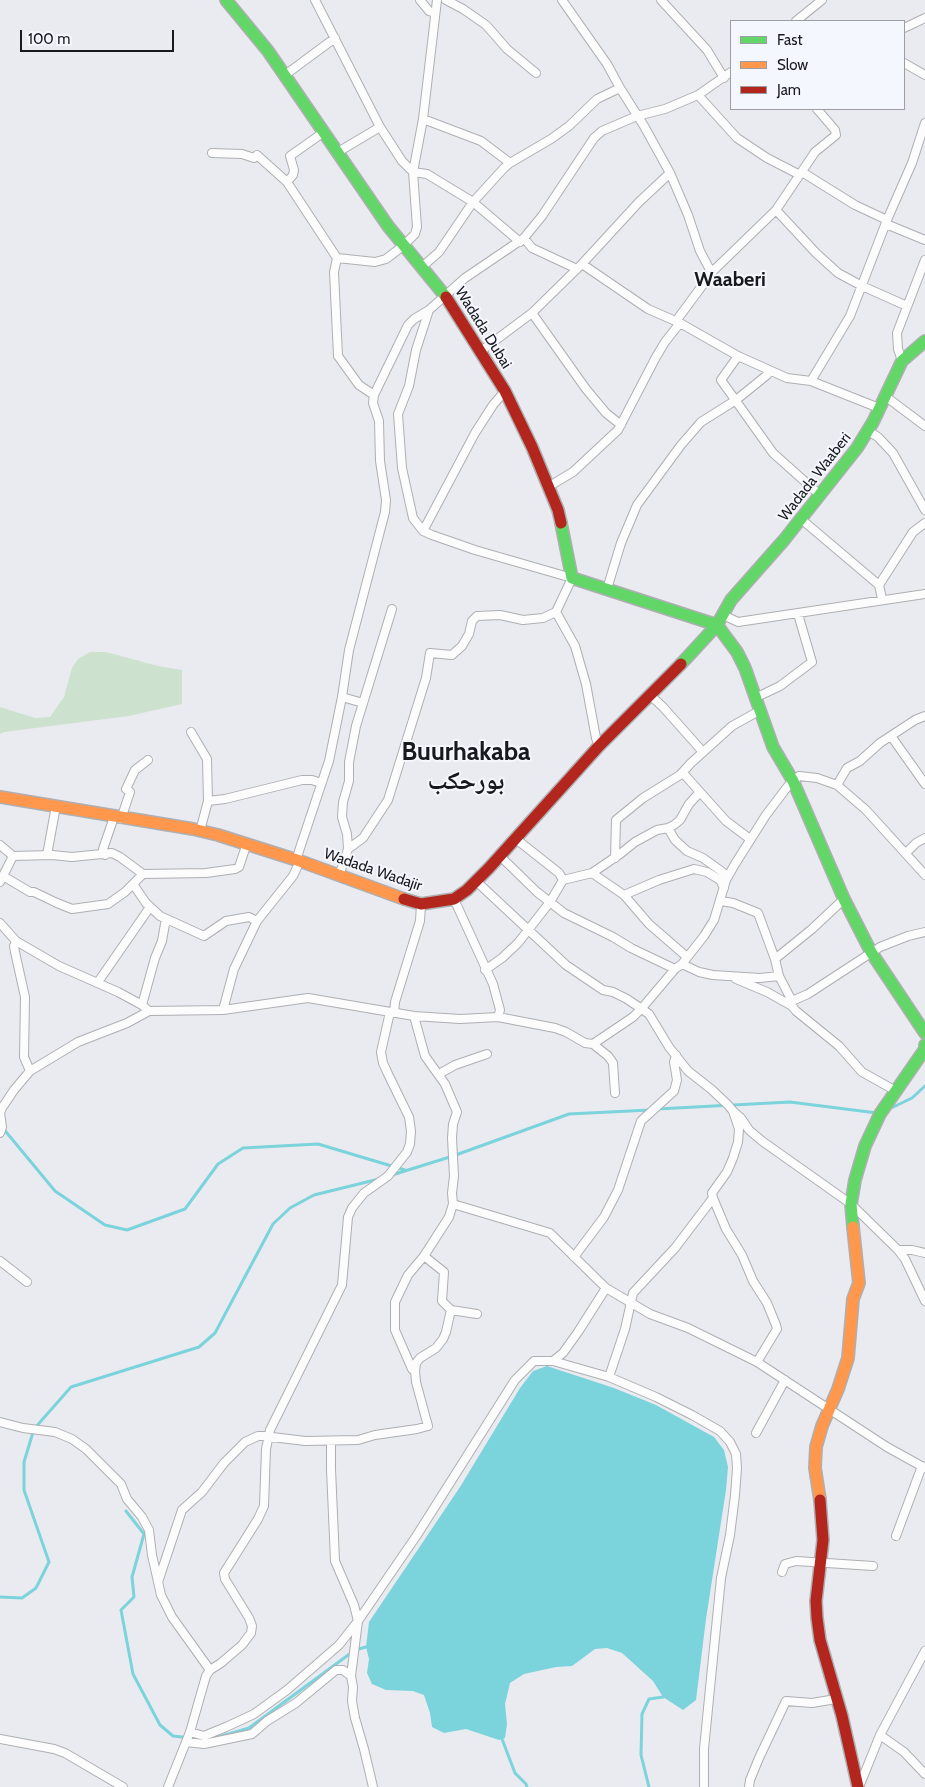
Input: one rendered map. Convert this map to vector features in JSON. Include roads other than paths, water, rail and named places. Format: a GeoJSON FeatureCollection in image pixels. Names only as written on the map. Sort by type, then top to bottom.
{"type":"FeatureCollection","features":[{"type":"Feature","properties":{"kind":"street","name":"Wadada Dubai"},"geometry":{"type":"LineString","coordinates":[[226,0],[268,51],[403,246],[423,266],[445,295],[505,391],[558,510],[572,578]]}},
{"type":"Feature","properties":{"kind":"street"},"geometry":{"type":"LineString","coordinates":[[315,0],[380,127],[402,161],[414,172],[427,174],[473,202],[532,248],[580,266],[648,309],[678,322],[738,356],[787,378],[811,381],[879,408]]}},
{"type":"Feature","properties":{"kind":"street"},"geometry":{"type":"LineString","coordinates":[[420,0],[429,11],[435,13]]}},
{"type":"Feature","properties":{"kind":"street"},"geometry":{"type":"LineString","coordinates":[[337,258],[375,262],[386,259],[415,234],[417,227],[414,172],[423,119],[437,0]]}},
{"type":"Feature","properties":{"kind":"street"},"geometry":{"type":"LineString","coordinates":[[446,0],[486,25],[507,49],[536,73]]}},
{"type":"Feature","properties":{"kind":"street"},"geometry":{"type":"LineString","coordinates":[[562,0],[607,64],[644,126],[670,173],[688,215],[700,251],[709,268],[713,271]]}},
{"type":"Feature","properties":{"kind":"street"},"geometry":{"type":"LineString","coordinates":[[661,0],[707,50],[724,78]]}},
{"type":"Feature","properties":{"kind":"street"},"geometry":{"type":"LineString","coordinates":[[797,20],[822,0]]}},
{"type":"Feature","properties":{"kind":"street"},"geometry":{"type":"LineString","coordinates":[[905,28],[925,18]]}},
{"type":"Feature","properties":{"kind":"street"},"geometry":{"type":"LineString","coordinates":[[285,75],[335,38]]}},
{"type":"Feature","properties":{"kind":"street"},"geometry":{"type":"LineString","coordinates":[[905,64],[925,75]]}},
{"type":"Feature","properties":{"kind":"street"},"geometry":{"type":"LineString","coordinates":[[223,1010],[234,969],[257,921],[293,876],[329,761],[349,650],[385,512],[386,500],[380,461],[379,421],[373,403],[374,395],[408,325],[429,310],[465,278],[522,240],[542,216],[594,138],[602,131],[637,116],[665,109],[698,95],[730,73]]}},
{"type":"Feature","properties":{"kind":"street"},"geometry":{"type":"LineString","coordinates":[[423,266],[439,252],[473,202],[510,163],[552,139],[569,126],[597,99],[620,88]]}},
{"type":"Feature","properties":{"kind":"street"},"geometry":{"type":"LineString","coordinates":[[698,95],[737,138],[767,158],[801,173],[855,205],[925,240]]}},
{"type":"Feature","properties":{"kind":"street"},"geometry":{"type":"LineString","coordinates":[[548,486],[573,472],[614,434],[621,425],[665,342],[713,271],[776,210],[814,152],[836,135],[835,130],[818,110]]}},
{"type":"Feature","properties":{"kind":"street"},"geometry":{"type":"LineString","coordinates":[[423,119],[480,141],[510,163]]}},
{"type":"Feature","properties":{"kind":"street"},"geometry":{"type":"LineString","coordinates":[[811,381],[850,316],[912,163],[925,122]]}},
{"type":"Feature","properties":{"kind":"street"},"geometry":{"type":"LineString","coordinates":[[338,152],[380,127]]}},
{"type":"Feature","properties":{"kind":"street"},"geometry":{"type":"LineString","coordinates":[[287,182],[293,176],[294,170],[290,156],[324,132]]}},
{"type":"Feature","properties":{"kind":"street"},"geometry":{"type":"LineString","coordinates":[[212,153],[242,154],[254,158],[257,154],[287,182],[337,258],[334,272],[338,356],[359,385],[374,395]]}},
{"type":"Feature","properties":{"kind":"street"},"geometry":{"type":"LineString","coordinates":[[481,351],[532,313],[580,266],[639,202],[670,173]]}},
{"type":"Feature","properties":{"kind":"street"},"geometry":{"type":"LineString","coordinates":[[776,210],[828,265],[838,273],[907,306]]}},
{"type":"Feature","properties":{"kind":"street"},"geometry":{"type":"LineString","coordinates":[[902,361],[898,349],[897,333],[925,260]]}},
{"type":"Feature","properties":{"kind":"street"},"geometry":{"type":"LineString","coordinates":[[429,310],[416,350],[409,386],[398,414],[402,468],[413,518],[423,531],[475,550],[720,620],[738,622],[925,594]]}},
{"type":"Feature","properties":{"kind":"street"},"geometry":{"type":"LineString","coordinates":[[532,313],[586,389],[606,413],[621,425]]}},
{"type":"Feature","properties":{"kind":"street","name":"Wadada Waaberi"},"geometry":{"type":"LineString","coordinates":[[720,620],[731,600],[801,519],[858,448],[902,361],[924,345]]}},
{"type":"Feature","properties":{"kind":"street"},"geometry":{"type":"LineString","coordinates":[[738,356],[721,380],[773,453],[820,496]]}},
{"type":"Feature","properties":{"kind":"street"},"geometry":{"type":"LineString","coordinates":[[607,589],[621,543],[637,505],[681,445],[702,422],[736,400],[767,375],[769,370]]}},
{"type":"Feature","properties":{"kind":"street"},"geometry":{"type":"LineString","coordinates":[[423,531],[475,433],[493,405],[505,391]]}},
{"type":"Feature","properties":{"kind":"street"},"geometry":{"type":"LineString","coordinates":[[885,396],[925,426]]}},
{"type":"Feature","properties":{"kind":"street"},"geometry":{"type":"LineString","coordinates":[[868,431],[878,437],[893,452],[925,510]]}},
{"type":"Feature","properties":{"kind":"street"},"geometry":{"type":"LineString","coordinates":[[801,519],[879,585],[882,599]]}},
{"type":"Feature","properties":{"kind":"street"},"geometry":{"type":"LineString","coordinates":[[879,585],[913,532],[925,523]]}},
{"type":"Feature","properties":{"kind":"street"},"geometry":{"type":"LineString","coordinates":[[348,849],[363,838],[388,800],[426,678],[430,653],[452,655],[462,646],[469,634],[472,621],[476,616],[500,614],[523,620],[543,618],[556,612],[572,578]]}},
{"type":"Feature","properties":{"kind":"street"},"geometry":{"type":"LineString","coordinates":[[339,876],[348,849],[347,834],[342,817],[342,802],[349,781],[349,762],[356,726],[392,608]]}},
{"type":"Feature","properties":{"kind":"street"},"geometry":{"type":"LineString","coordinates":[[556,612],[574,646],[586,684],[599,746]]}},
{"type":"Feature","properties":{"kind":"street"},"geometry":{"type":"LineString","coordinates":[[755,698],[780,686],[812,662],[798,614]]}},
{"type":"Feature","properties":{"kind":"street"},"geometry":{"type":"LineString","coordinates":[[498,1017],[500,1010],[493,984],[454,899],[476,881],[500,856],[599,746],[695,650],[720,620]]}},
{"type":"Feature","properties":{"kind":"street"},"geometry":{"type":"LineString","coordinates":[[720,620],[727,638],[741,660],[773,747],[792,781],[844,899],[871,952],[925,1033]]}},
{"type":"Feature","properties":{"kind":"street"},"geometry":{"type":"LineString","coordinates":[[650,695],[703,752]]}},
{"type":"Feature","properties":{"kind":"street"},"geometry":{"type":"LineString","coordinates":[[342,697],[363,703]]}},
{"type":"Feature","properties":{"kind":"street"},"geometry":{"type":"LineString","coordinates":[[615,858],[616,820],[643,798],[683,773],[690,763],[732,726],[759,711]]}},
{"type":"Feature","properties":{"kind":"street"},"geometry":{"type":"LineString","coordinates":[[837,785],[847,768],[860,761],[891,736],[925,716]]}},
{"type":"Feature","properties":{"kind":"street"},"geometry":{"type":"LineString","coordinates":[[191,732],[207,759],[208,801],[200,831]]}},
{"type":"Feature","properties":{"kind":"street"},"geometry":{"type":"LineString","coordinates":[[891,736],[925,784]]}},
{"type":"Feature","properties":{"kind":"street"},"geometry":{"type":"LineString","coordinates":[[104,855],[103,849],[130,792],[126,789],[136,770],[148,760]]}},
{"type":"Feature","properties":{"kind":"street"},"geometry":{"type":"LineString","coordinates":[[683,773],[726,821],[750,839]]}},
{"type":"Feature","properties":{"kind":"street"},"geometry":{"type":"LineString","coordinates":[[593,1044],[632,1018],[704,936],[714,920],[728,876],[766,815],[792,781],[799,776],[817,778],[837,785],[866,810],[925,875]]}},
{"type":"Feature","properties":{"kind":"street"},"geometry":{"type":"LineString","coordinates":[[208,801],[226,799],[302,780],[322,783]]}},
{"type":"Feature","properties":{"kind":"street"},"geometry":{"type":"LineString","coordinates":[[485,970],[508,952],[528,930],[550,902],[563,880],[592,873],[635,842],[657,830],[668,828],[680,820],[689,804],[700,792]]}},
{"type":"Feature","properties":{"kind":"street","name":"Wadada Wadajir"},"geometry":{"type":"LineString","coordinates":[[0,796],[200,831],[248,843],[421,904],[454,899]]}},
{"type":"Feature","properties":{"kind":"street"},"geometry":{"type":"LineString","coordinates":[[47,855],[56,806]]}},
{"type":"Feature","properties":{"kind":"street"},"geometry":{"type":"LineString","coordinates":[[668,828],[675,840],[687,851],[703,858],[728,876]]}},
{"type":"Feature","properties":{"kind":"street"},"geometry":{"type":"LineString","coordinates":[[906,853],[916,843],[925,838]]}},
{"type":"Feature","properties":{"kind":"street"},"geometry":{"type":"LineString","coordinates":[[516,839],[559,873],[563,880]]}},
{"type":"Feature","properties":{"kind":"street"},"geometry":{"type":"LineString","coordinates":[[0,845],[13,856],[72,856],[112,853],[143,874],[206,873],[234,869],[239,867],[248,843]]}},
{"type":"Feature","properties":{"kind":"street"},"geometry":{"type":"LineString","coordinates":[[13,856],[2,879],[72,909],[108,904],[125,892],[143,874]]}},
{"type":"Feature","properties":{"kind":"street"},"geometry":{"type":"LineString","coordinates":[[500,856],[550,902],[564,913],[583,923],[700,972],[732,977],[760,978],[779,976]]}},
{"type":"Feature","properties":{"kind":"street"},"geometry":{"type":"LineString","coordinates":[[624,895],[694,868],[707,872],[720,880],[724,888]]}},
{"type":"Feature","properties":{"kind":"street"},"geometry":{"type":"LineString","coordinates":[[592,873],[624,895],[681,964]]}},
{"type":"Feature","properties":{"kind":"street"},"geometry":{"type":"LineString","coordinates":[[476,881],[566,965],[603,990],[613,992],[649,1014],[688,1071],[722,1098],[733,1112],[741,1118],[749,1130],[762,1142],[851,1204],[898,1250],[905,1259],[925,1301]]}},
{"type":"Feature","properties":{"kind":"street"},"geometry":{"type":"LineString","coordinates":[[133,884],[150,907],[168,920],[204,936],[226,921],[249,917],[257,921]]}},
{"type":"Feature","properties":{"kind":"street"},"geometry":{"type":"LineString","coordinates":[[775,958],[812,929],[844,899]]}},
{"type":"Feature","properties":{"kind":"street"},"geometry":{"type":"LineString","coordinates":[[721,901],[733,903],[758,913],[775,958],[779,976],[796,1011],[839,1046],[862,1072],[896,1091]]}},
{"type":"Feature","properties":{"kind":"street"},"geometry":{"type":"LineString","coordinates":[[168,1787],[190,1732],[204,1681],[210,1670],[237,1650],[252,1633],[249,1618],[225,1579],[224,1573],[264,1506],[268,1437],[275,1419],[342,1285],[346,1228],[352,1208],[372,1186],[388,1176],[407,1152],[410,1144],[409,1117],[382,1058],[383,1042],[420,921],[421,904]]}},
{"type":"Feature","properties":{"kind":"street"},"geometry":{"type":"LineString","coordinates":[[98,982],[150,907]]}},
{"type":"Feature","properties":{"kind":"street"},"geometry":{"type":"LineString","coordinates":[[142,1005],[155,958],[162,941],[165,924],[168,920]]}},
{"type":"Feature","properties":{"kind":"street"},"geometry":{"type":"LineString","coordinates":[[0,923],[16,941],[59,966],[98,982],[142,1005],[149,1011]]}},
{"type":"Feature","properties":{"kind":"street"},"geometry":{"type":"LineString","coordinates":[[792,1004],[871,952],[908,936],[925,932]]}},
{"type":"Feature","properties":{"kind":"street"},"geometry":{"type":"LineString","coordinates":[[16,941],[14,952],[25,997],[24,1057],[30,1070]]}},
{"type":"Feature","properties":{"kind":"street"},"geometry":{"type":"LineString","coordinates":[[732,977],[792,1004]]}},
{"type":"Feature","properties":{"kind":"street"},"geometry":{"type":"LineString","coordinates":[[0,1133],[2,1127],[0,1113],[2,1108],[30,1070],[72,1045],[127,1023],[149,1011],[223,1010],[308,998],[414,1016],[460,1020],[498,1017],[555,1028],[585,1043],[593,1044],[608,1056],[613,1063],[615,1093]]}},
{"type":"Feature","properties":{"kind":"street"},"geometry":{"type":"LineString","coordinates":[[158,1582],[182,1510],[202,1492],[236,1450],[245,1442],[258,1436],[305,1441],[358,1440],[428,1426],[414,1371],[395,1330],[395,1302],[408,1275],[440,1234],[454,1204],[452,1193],[454,1176],[452,1138],[453,1124],[457,1112],[445,1084],[425,1056],[414,1016]]}},
{"type":"Feature","properties":{"kind":"street"},"geometry":{"type":"LineString","coordinates":[[858,1787],[842,1716],[820,1640],[817,1618],[816,1601],[823,1540],[815,1468],[816,1447],[848,1358],[853,1299],[858,1283],[851,1204],[855,1180],[865,1146],[880,1114],[925,1049],[925,1045]]}},
{"type":"Feature","properties":{"kind":"street"},"geometry":{"type":"LineString","coordinates":[[439,1074],[455,1065],[487,1054]]}},
{"type":"Feature","properties":{"kind":"street"},"geometry":{"type":"LineString","coordinates":[[574,1257],[604,1218],[618,1190],[641,1121],[674,1091],[678,1080],[674,1062],[676,1055]]}},
{"type":"Feature","properties":{"kind":"street"},"geometry":{"type":"LineString","coordinates":[[733,1112],[739,1129],[738,1142],[730,1165],[712,1194],[726,1229],[742,1255],[753,1281],[767,1303],[776,1325],[777,1329],[757,1362]]}},
{"type":"Feature","properties":{"kind":"street"},"geometry":{"type":"LineString","coordinates":[[609,1377],[625,1329],[633,1293],[675,1248],[713,1198]]}},
{"type":"Feature","properties":{"kind":"street"},"geometry":{"type":"LineString","coordinates":[[454,1204],[550,1233],[606,1288],[650,1314],[688,1328],[757,1362],[829,1410],[855,1424],[887,1447],[923,1467],[896,1536]]}},
{"type":"Feature","properties":{"kind":"street"},"geometry":{"type":"LineString","coordinates":[[898,1250],[912,1250],[925,1253]]}},
{"type":"Feature","properties":{"kind":"street"},"geometry":{"type":"LineString","coordinates":[[424,1256],[444,1272],[442,1301],[451,1310],[477,1314]]}},
{"type":"Feature","properties":{"kind":"street"},"geometry":{"type":"LineString","coordinates":[[0,1261],[27,1282]]}},
{"type":"Feature","properties":{"kind":"street"},"geometry":{"type":"LineString","coordinates":[[553,1361],[563,1353],[606,1288]]}},
{"type":"Feature","properties":{"kind":"street"},"geometry":{"type":"LineString","coordinates":[[414,1371],[420,1358],[436,1348],[443,1339],[451,1310]]}},
{"type":"Feature","properties":{"kind":"street"},"geometry":{"type":"LineString","coordinates":[[190,1732],[204,1736],[254,1714],[287,1690],[339,1645],[358,1621],[447,1489],[515,1380],[534,1361],[553,1361],[609,1377],[656,1397],[720,1431],[730,1442],[736,1454],[735,1495],[730,1535],[721,1578],[704,1749],[704,1787]]}},
{"type":"Feature","properties":{"kind":"street"},"geometry":{"type":"LineString","coordinates":[[756,1433],[785,1380]]}},
{"type":"Feature","properties":{"kind":"street"},"geometry":{"type":"LineString","coordinates":[[0,1422],[23,1428],[54,1432],[67,1437],[86,1449],[122,1484],[127,1499],[149,1530],[152,1555],[161,1595],[172,1617],[210,1670]]}},
{"type":"Feature","properties":{"kind":"street"},"geometry":{"type":"LineString","coordinates":[[332,1441],[331,1469],[335,1561],[354,1605],[358,1621],[350,1676],[353,1687],[352,1701],[373,1787]]}},
{"type":"Feature","properties":{"kind":"street"},"geometry":{"type":"LineString","coordinates":[[782,1572],[785,1564],[796,1561],[873,1566]]}},
{"type":"Feature","properties":{"kind":"street"},"geometry":{"type":"LineString","coordinates":[[858,1787],[880,1735],[925,1651]]}},
{"type":"Feature","properties":{"kind":"street"},"geometry":{"type":"LineString","coordinates":[[186,1742],[204,1744],[252,1734],[267,1721],[296,1703],[336,1670],[343,1670],[350,1676]]}},
{"type":"Feature","properties":{"kind":"street"},"geometry":{"type":"LineString","coordinates":[[749,1787],[759,1758],[786,1701],[812,1703],[836,1699]]}},
{"type":"Feature","properties":{"kind":"street"},"geometry":{"type":"LineString","coordinates":[[880,1735],[904,1752],[925,1774]]}},
{"type":"Feature","properties":{"kind":"street"},"geometry":{"type":"LineString","coordinates":[[0,1740],[60,1751],[123,1787]]}},
{"type":"Feature","properties":{"kind":"water"},"geometry":{"type":"Polygon","coordinates":[[[547,1366],[614,1388],[656,1405],[714,1437],[724,1450],[728,1467],[726,1490],[706,1619],[696,1700],[683,1710],[663,1697],[653,1681],[622,1653],[607,1648],[595,1649],[572,1666],[556,1667],[524,1674],[510,1683],[505,1704],[507,1724],[505,1738],[499,1740],[466,1729],[444,1733],[432,1727],[424,1695],[413,1691],[386,1690],[372,1684],[367,1673],[369,1659],[366,1647],[369,1622],[460,1487],[520,1388],[533,1371],[547,1366]]]}},
{"type":"Feature","properties":{"kind":"waterway"},"geometry":{"type":"LineString","coordinates":[[887,1110],[912,1098],[925,1086]]}},
{"type":"Feature","properties":{"kind":"waterway"},"geometry":{"type":"LineString","coordinates":[[657,1109],[790,1102],[877,1113]]}},
{"type":"Feature","properties":{"kind":"waterway"},"geometry":{"type":"LineString","coordinates":[[392,1175],[453,1156],[569,1114],[650,1110]]}},
{"type":"Feature","properties":{"kind":"waterway"},"geometry":{"type":"LineString","coordinates":[[2,1127],[55,1191],[105,1225],[127,1230],[185,1209],[218,1164],[243,1148],[318,1144],[405,1170]]}},
{"type":"Feature","properties":{"kind":"waterway"},"geometry":{"type":"LineString","coordinates":[[0,1597],[22,1598],[36,1588],[49,1562],[24,1490],[24,1462],[34,1429],[71,1387],[199,1347],[215,1333],[273,1224],[290,1208],[314,1195],[379,1179]]}},
{"type":"Feature","properties":{"kind":"waterway"},"geometry":{"type":"LineString","coordinates":[[126,1511],[144,1534],[132,1577],[134,1597],[121,1610],[133,1674],[160,1725],[173,1736],[209,1740]]}},
{"type":"Feature","properties":{"kind":"waterway"},"geometry":{"type":"LineString","coordinates":[[215,1738],[249,1728],[355,1650],[366,1647]]}},
{"type":"Feature","properties":{"kind":"waterway"},"geometry":{"type":"LineString","coordinates":[[649,1787],[641,1755],[642,1714],[649,1699],[663,1697]]}},
{"type":"Feature","properties":{"kind":"waterway"},"geometry":{"type":"LineString","coordinates":[[502,1739],[515,1773],[527,1787]]}},
{"type":"Feature","properties":{"kind":"district","name":"Waaberi"},"geometry":{"type":"Point","coordinates":[730,280]}},
{"type":"Feature","properties":{"kind":"district","name":"Buurhakaba بورحكب"},"geometry":{"type":"Point","coordinates":[466,768]}}]}
